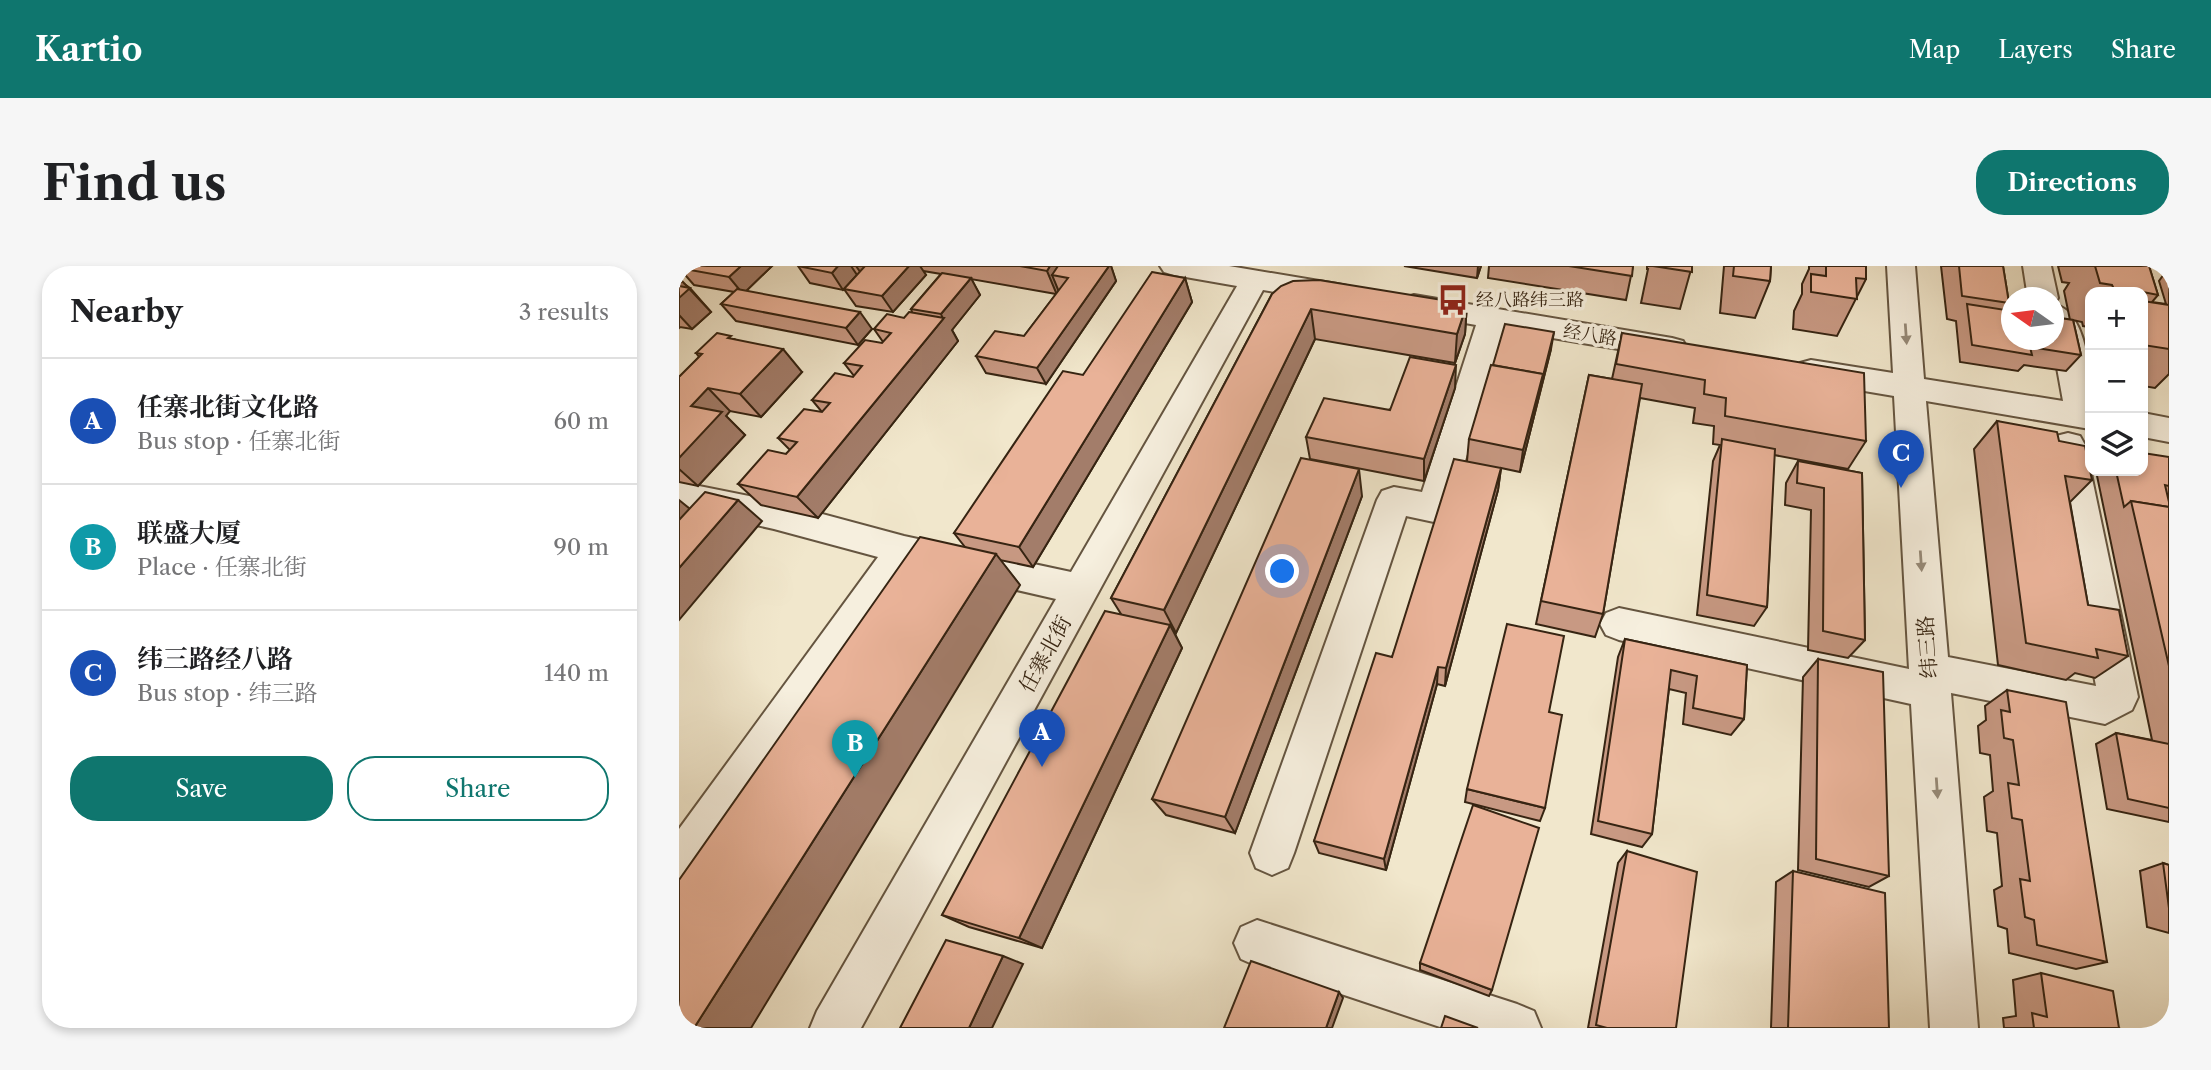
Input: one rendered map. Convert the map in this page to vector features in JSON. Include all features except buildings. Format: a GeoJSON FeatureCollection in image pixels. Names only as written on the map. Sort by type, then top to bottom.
{"type":"FeatureCollection","features":[{"type":"Feature","properties":{"kind":"street","name":"经八路"},"geometry":{"type":"LineString","coordinates":[[1174,266],[1694,352]]}},
{"type":"Feature","properties":{"kind":"street","name":"纬三路"},"geometry":{"type":"LineString","coordinates":[[1901,266],[1954,1028]]}},
{"type":"Feature","properties":{"kind":"street"},"geometry":{"type":"LineString","coordinates":[[2037,266],[2041,287]]}},
{"type":"Feature","properties":{"kind":"street","name":"任寨北街"},"geometry":{"type":"LineString","coordinates":[[834,1028],[1255,279]]}},
{"type":"Feature","properties":{"kind":"street"},"geometry":{"type":"LineString","coordinates":[[1272,853],[1394,500],[1434,508],[1493,318]]}},
{"type":"Feature","properties":{"kind":"street"},"geometry":{"type":"LineString","coordinates":[[1619,624],[1930,681],[2105,706],[2118,697],[2064,326]]}},
{"type":"Feature","properties":{"kind":"street"},"geometry":{"type":"LineString","coordinates":[[1788,367],[2078,415]]}},
{"type":"Feature","properties":{"kind":"street"},"geometry":{"type":"LineString","coordinates":[[2148,426],[2169,430]]}},
{"type":"Feature","properties":{"kind":"street"},"geometry":{"type":"LineString","coordinates":[[679,495],[774,515],[904,550],[1081,589]]}},
{"type":"Feature","properties":{"kind":"street"},"geometry":{"type":"LineString","coordinates":[[679,866],[904,550]]}},
{"type":"Feature","properties":{"kind":"street"},"geometry":{"type":"LineString","coordinates":[[1257,943],[1517,1028]]}},
{"type":"Feature","properties":{"kind":"place","name":"经八路纬三路"},"geometry":{"type":"Point","coordinates":[1453,300]}},
{"type":"Feature","properties":{"kind":"place","name":"纬三路经八路"},"geometry":{"type":"Point","coordinates":[1901,488]}},
{"type":"Feature","properties":{"kind":"place","name":"任寨北街文化路"},"geometry":{"type":"Point","coordinates":[1042,767]}},
{"type":"Feature","properties":{"kind":"place","name":"联盛大厦"},"geometry":{"type":"Point","coordinates":[855,778]}}]}
